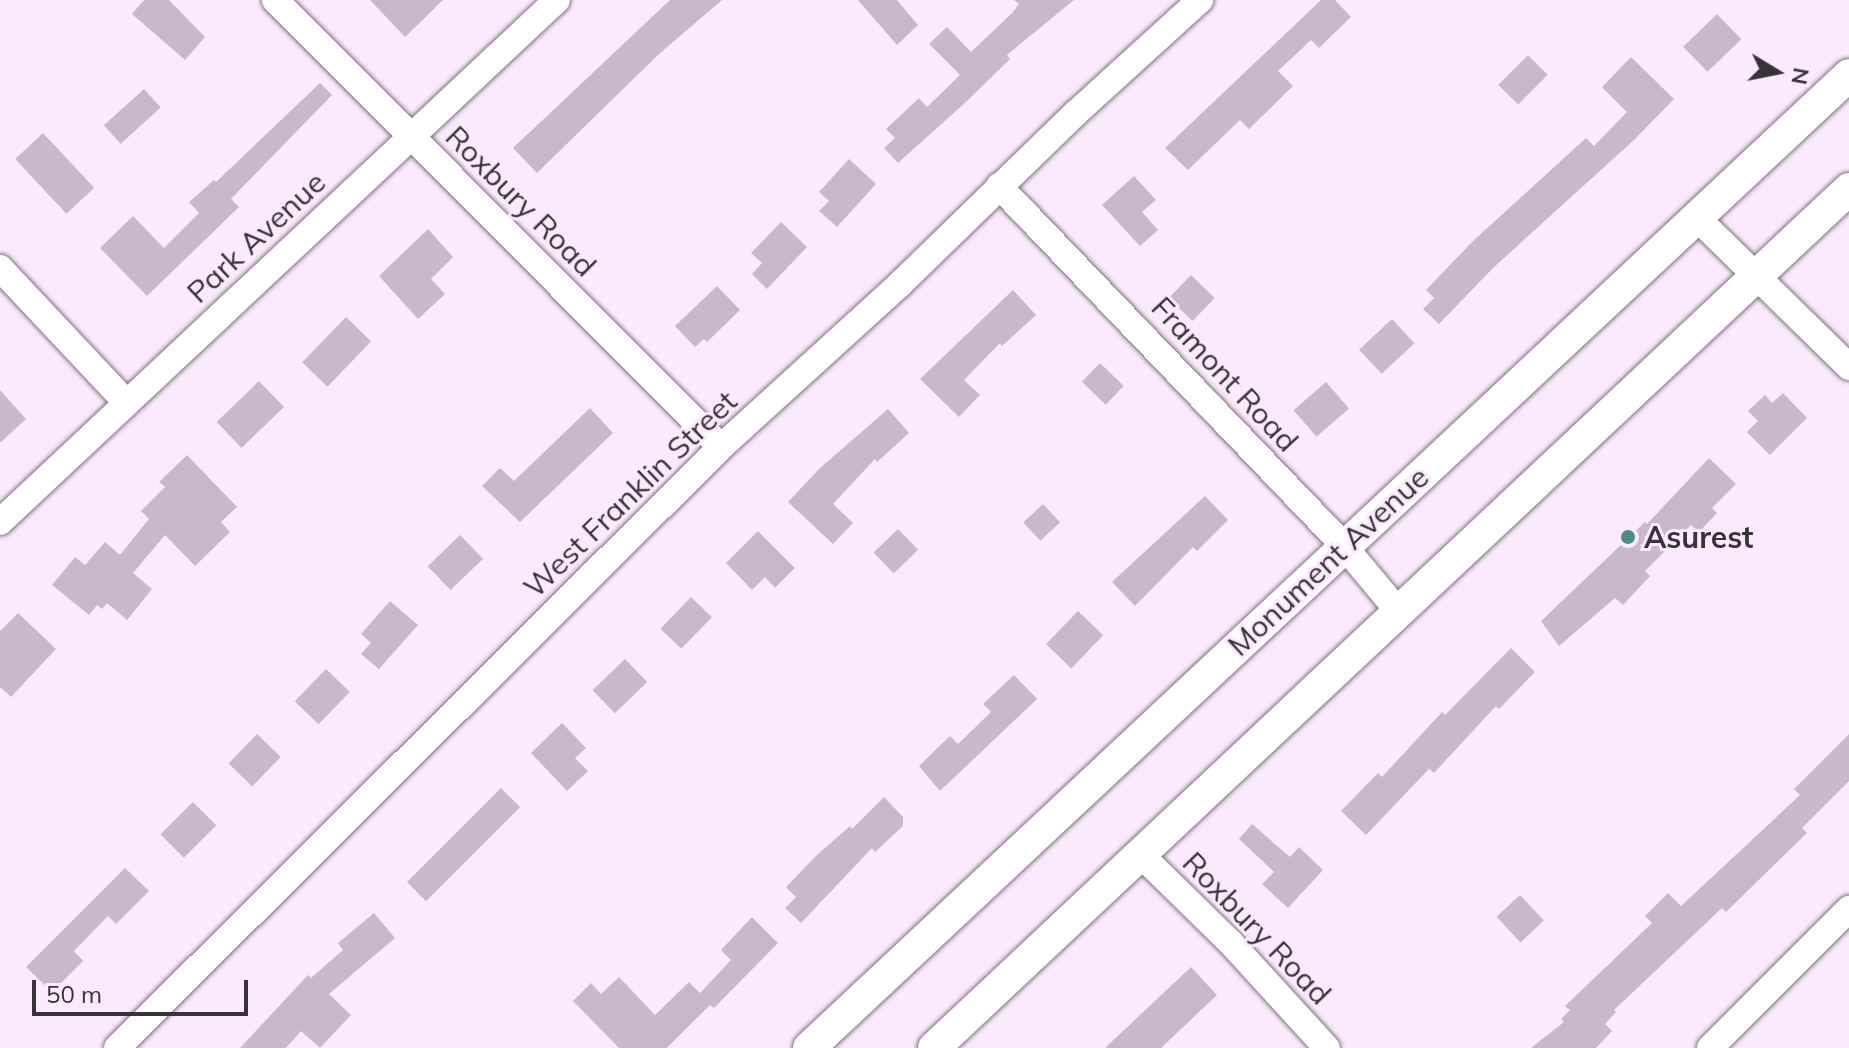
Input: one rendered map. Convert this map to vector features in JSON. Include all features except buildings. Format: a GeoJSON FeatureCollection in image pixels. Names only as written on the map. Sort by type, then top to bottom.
{"type":"FeatureCollection","features":[{"type":"Feature","properties":{"kind":"street","name":"Roxbury Road"},"geometry":{"type":"LineString","coordinates":[[275,0],[721,447]]}},
{"type":"Feature","properties":{"kind":"street","name":"Park Avenue"},"geometry":{"type":"LineString","coordinates":[[0,522],[557,0]]}},
{"type":"Feature","properties":{"kind":"street","name":"West Franklin Street"},"geometry":{"type":"LineString","coordinates":[[117,1048],[721,447],[900,284],[999,186],[1200,0]]}},
{"type":"Feature","properties":{"kind":"street","name":"Monument Avenue"},"geometry":{"type":"LineString","coordinates":[[809,1048],[1849,75]]}},
{"type":"Feature","properties":{"kind":"street","name":"Framont Road"},"geometry":{"type":"LineString","coordinates":[[999,186],[1344,546],[1399,612]]}},
{"type":"Feature","properties":{"kind":"street"},"geometry":{"type":"LineString","coordinates":[[934,1048],[1849,189]]}},
{"type":"Feature","properties":{"kind":"street"},"geometry":{"type":"LineString","coordinates":[[1697,218],[1849,367]]}},
{"type":"Feature","properties":{"kind":"street"},"geometry":{"type":"LineString","coordinates":[[0,268],[126,402]]}},
{"type":"Feature","properties":{"kind":"street","name":"Roxbury Road"},"geometry":{"type":"LineString","coordinates":[[1140,854],[1231,943],[1327,1048]]}},
{"type":"Feature","properties":{"kind":"street"},"geometry":{"type":"LineString","coordinates":[[1710,1048],[1849,909]]}},
{"type":"Feature","properties":{"kind":"place","name":"Asurest"},"geometry":{"type":"Point","coordinates":[1628,537]}}]}
